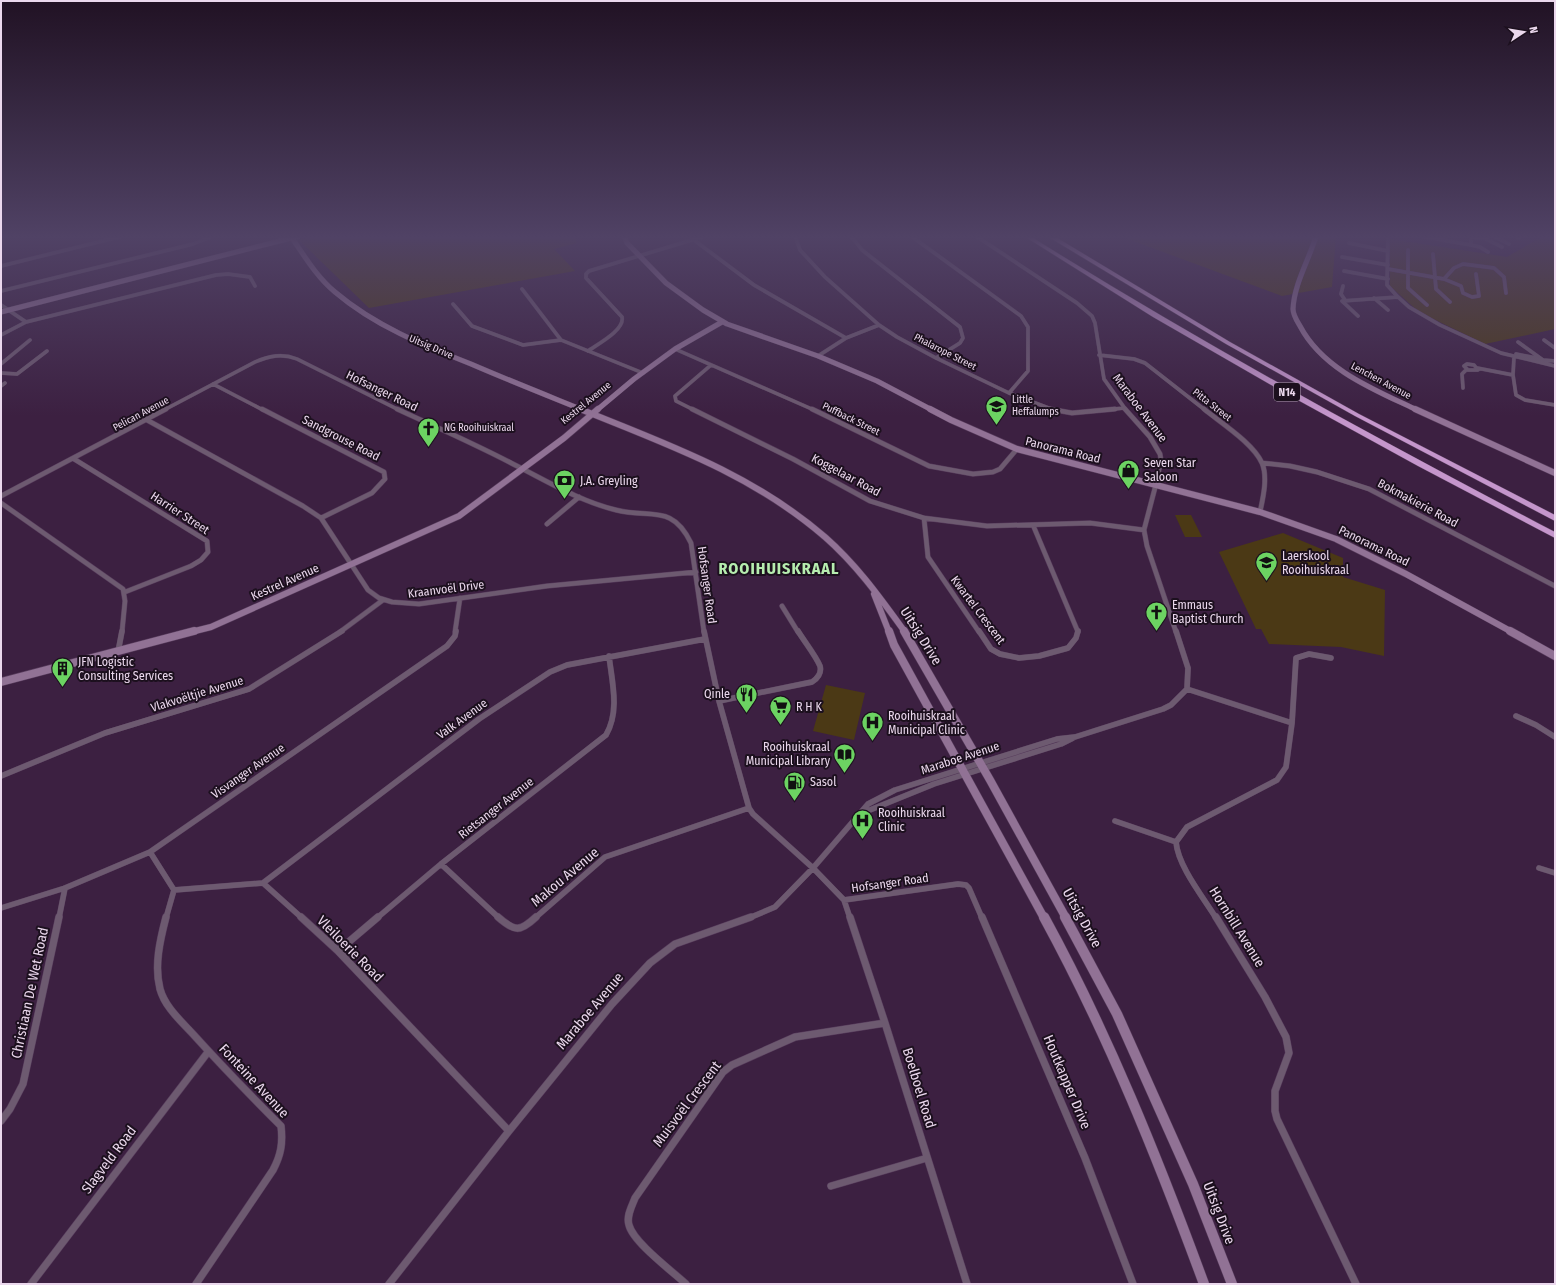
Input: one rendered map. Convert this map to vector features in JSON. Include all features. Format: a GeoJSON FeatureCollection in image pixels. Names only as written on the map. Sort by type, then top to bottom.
{"type":"FeatureCollection","features":[{"type":"Feature","properties":{"kind":"highway","name":"N14"},"geometry":{"type":"LineString","coordinates":[[1122,296],[1289,393],[1555,535]]}},
{"type":"Feature","properties":{"kind":"highway","name":"N14"},"geometry":{"type":"LineString","coordinates":[[1149,296],[1228,343],[1364,419],[1555,518]]}},
{"type":"Feature","properties":{"kind":"main road"},"geometry":{"type":"LineString","coordinates":[[1,312],[65,296]]}},
{"type":"Feature","properties":{"kind":"main road","name":"Uitsig Drive"},"geometry":{"type":"LineString","coordinates":[[341,296],[356,309],[377,323],[413,341],[682,448],[689,453],[729,472],[776,499],[826,538],[870,584],[910,640],[982,766],[1089,960],[1117,1014],[1193,1184],[1232,1284]]}},
{"type":"Feature","properties":{"kind":"main road","name":"Panorama Road"},"geometry":{"type":"LineString","coordinates":[[683,296],[722,322],[818,356],[880,382],[951,420],[1017,449],[1260,512],[1336,539],[1406,574],[1555,656]]}},
{"type":"Feature","properties":{"kind":"main road","name":"Lenchen Avenue"},"geometry":{"type":"LineString","coordinates":[[1297,296],[1293,310],[1303,333],[1321,354],[1350,376],[1376,390],[1555,473]]}},
{"type":"Feature","properties":{"kind":"main road","name":"Kestrel Avenue"},"geometry":{"type":"LineString","coordinates":[[1,682],[211,627],[461,515],[551,446],[634,379],[675,349],[722,322]]}},
{"type":"Feature","properties":{"kind":"main road","name":"Uitsig Drive"},"geometry":{"type":"LineString","coordinates":[[870,584],[894,645],[962,772],[1053,934],[1095,1018],[1169,1189],[1204,1284]]}},
{"type":"Feature","properties":{"kind":"street"},"geometry":{"type":"LineString","coordinates":[[1,335],[26,322],[131,296]]}},
{"type":"Feature","properties":{"kind":"street"},"geometry":{"type":"LineString","coordinates":[[527,296],[561,340],[643,373]]}},
{"type":"Feature","properties":{"kind":"street"},"geometry":{"type":"LineString","coordinates":[[588,352],[620,328],[623,322],[622,317],[603,296]]}},
{"type":"Feature","properties":{"kind":"street"},"geometry":{"type":"LineString","coordinates":[[773,296],[846,338]]}},
{"type":"Feature","properties":{"kind":"street","name":"Phalarope Street"},"geometry":{"type":"LineString","coordinates":[[846,296],[879,325],[897,337],[936,358],[1009,393],[1043,407],[1072,413],[1124,408]]}},
{"type":"Feature","properties":{"kind":"street"},"geometry":{"type":"LineString","coordinates":[[921,296],[960,327],[962,332],[963,338],[960,343],[936,358]]}},
{"type":"Feature","properties":{"kind":"street"},"geometry":{"type":"LineString","coordinates":[[993,296],[1021,316],[1028,327],[1028,371],[1009,393]]}},
{"type":"Feature","properties":{"kind":"street","name":"Maraboe Avenue"},"geometry":{"type":"LineString","coordinates":[[392,1283],[509,1131],[612,1004],[650,963],[675,944],[771,910],[813,868],[858,814],[962,772],[1061,744],[1075,737],[1163,709],[1171,705],[1187,689],[1188,668],[1147,546],[1144,530],[1156,484],[1161,460],[1160,454],[1150,437],[1124,408],[1104,379],[1095,322],[1092,316],[1088,311],[1066,296]]}},
{"type":"Feature","properties":{"kind":"street"},"geometry":{"type":"LineString","coordinates":[[1342,296],[1345,300]]}},
{"type":"Feature","properties":{"kind":"street"},"geometry":{"type":"LineString","coordinates":[[1417,296],[1427,305]]}},
{"type":"Feature","properties":{"kind":"street"},"geometry":{"type":"LineString","coordinates":[[1444,296],[1450,302]]}},
{"type":"Feature","properties":{"kind":"street"},"geometry":{"type":"LineString","coordinates":[[1345,300],[1398,297],[1419,313],[1514,356],[1555,366]]}},
{"type":"Feature","properties":{"kind":"street"},"geometry":{"type":"LineString","coordinates":[[1374,298],[1388,310]]}},
{"type":"Feature","properties":{"kind":"street"},"geometry":{"type":"LineString","coordinates":[[1345,300],[1342,302],[1358,316]]}},
{"type":"Feature","properties":{"kind":"street"},"geometry":{"type":"LineString","coordinates":[[453,304],[472,326],[523,345],[561,340]]}},
{"type":"Feature","properties":{"kind":"street"},"geometry":{"type":"LineString","coordinates":[[1,305],[26,322]]}},
{"type":"Feature","properties":{"kind":"street"},"geometry":{"type":"LineString","coordinates":[[818,356],[846,338],[879,325]]}},
{"type":"Feature","properties":{"kind":"street"},"geometry":{"type":"LineString","coordinates":[[1,364],[30,340]]}},
{"type":"Feature","properties":{"kind":"street"},"geometry":{"type":"LineString","coordinates":[[1544,340],[1555,348]]}},
{"type":"Feature","properties":{"kind":"street"},"geometry":{"type":"LineString","coordinates":[[1518,342],[1543,360]]}},
{"type":"Feature","properties":{"kind":"street","name":"Puffback Street"},"geometry":{"type":"LineString","coordinates":[[675,349],[806,406],[935,468],[972,474],[993,472],[1000,469],[1017,449]]}},
{"type":"Feature","properties":{"kind":"street"},"geometry":{"type":"LineString","coordinates":[[1,373],[17,374],[47,351]]}},
{"type":"Feature","properties":{"kind":"street","name":"Pelican Avenue"},"geometry":{"type":"LineString","coordinates":[[1,496],[74,459],[258,360],[277,355],[292,356]]}},
{"type":"Feature","properties":{"kind":"street","name":"Pitta Street"},"geometry":{"type":"LineString","coordinates":[[1099,355],[1134,359],[1144,363],[1242,439],[1262,463]]}},
{"type":"Feature","properties":{"kind":"street","name":"Hofsanger Road"},"geometry":{"type":"LineString","coordinates":[[292,356],[354,389],[522,468],[579,498],[616,511],[651,513],[670,518],[680,524],[687,532],[691,543],[705,639],[719,701],[749,808],[753,814],[813,868],[844,900],[958,884],[966,885],[971,892]]}},
{"type":"Feature","properties":{"kind":"street"},"geometry":{"type":"LineString","coordinates":[[1514,356],[1555,361]]}},
{"type":"Feature","properties":{"kind":"street"},"geometry":{"type":"LineString","coordinates":[[1514,356],[1513,375],[1516,395],[1525,400],[1555,405]]}},
{"type":"Feature","properties":{"kind":"street","name":"Koggelaar Road"},"geometry":{"type":"LineString","coordinates":[[711,365],[677,393],[675,396],[676,401],[793,459],[870,500],[924,518],[987,526],[1090,523],[1144,530]]}},
{"type":"Feature","properties":{"kind":"street"},"geometry":{"type":"LineString","coordinates":[[1463,388],[1462,374],[1467,369],[1476,371],[1478,370],[1477,368],[1513,375]]}},
{"type":"Feature","properties":{"kind":"street"},"geometry":{"type":"LineString","coordinates":[[1,386],[5,383]]}},
{"type":"Feature","properties":{"kind":"street","name":"Sandgrouse Road"},"geometry":{"type":"LineString","coordinates":[[213,384],[384,472],[385,479],[378,489],[321,518]]}},
{"type":"Feature","properties":{"kind":"street","name":"Kraanvoël Drive"},"geometry":{"type":"LineString","coordinates":[[147,420],[303,506],[321,518],[368,590],[383,600],[406,604],[547,586],[696,572]]}},
{"type":"Feature","properties":{"kind":"street","name":"Harrier Street"},"geometry":{"type":"LineString","coordinates":[[74,459],[207,541],[208,552],[197,563],[125,592]]}},
{"type":"Feature","properties":{"kind":"street"},"geometry":{"type":"LineString","coordinates":[[1260,512],[1265,474],[1262,463]]}},
{"type":"Feature","properties":{"kind":"street","name":"Bokmakierie Road"},"geometry":{"type":"LineString","coordinates":[[1262,463],[1287,464],[1312,469],[1345,479],[1369,489],[1555,586]]}},
{"type":"Feature","properties":{"kind":"street"},"geometry":{"type":"LineString","coordinates":[[547,524],[579,498]]}},
{"type":"Feature","properties":{"kind":"street"},"geometry":{"type":"LineString","coordinates":[[1,503],[120,586],[125,592],[118,652]]}},
{"type":"Feature","properties":{"kind":"street","name":"Kwartel Crescent"},"geometry":{"type":"LineString","coordinates":[[924,518],[928,557],[931,563],[991,649],[1011,658],[1026,658],[1068,648],[1078,635],[1078,631],[1033,525]]}},
{"type":"Feature","properties":{"kind":"street","name":"Visvanger Avenue"},"geometry":{"type":"LineString","coordinates":[[1,908],[65,888],[150,852],[447,646],[455,636],[460,598]]}},
{"type":"Feature","properties":{"kind":"street","name":"Vlakvoëltjie Avenue"},"geometry":{"type":"LineString","coordinates":[[1,776],[105,733],[249,689],[349,627],[383,600]]}},
{"type":"Feature","properties":{"kind":"street"},"geometry":{"type":"LineString","coordinates":[[719,701],[812,682],[820,675],[820,667],[782,606]]}},
{"type":"Feature","properties":{"kind":"street","name":"Valk Avenue"},"geometry":{"type":"LineString","coordinates":[[263,883],[479,719],[550,672],[567,665],[609,656],[705,639]]}},
{"type":"Feature","properties":{"kind":"street"},"geometry":{"type":"LineString","coordinates":[[1115,821],[1176,842],[1187,827],[1277,780],[1286,767],[1292,723],[1296,658],[1301,655],[1310,654],[1331,658]]}},
{"type":"Feature","properties":{"kind":"street","name":"Rietsanger Avenue"},"geometry":{"type":"LineString","coordinates":[[338,951],[441,864],[603,738],[610,730],[614,714],[609,656]]}},
{"type":"Feature","properties":{"kind":"street"},"geometry":{"type":"LineString","coordinates":[[1187,689],[1292,723]]}},
{"type":"Feature","properties":{"kind":"street"},"geometry":{"type":"LineString","coordinates":[[1516,716],[1536,725],[1555,737]]}},
{"type":"Feature","properties":{"kind":"street","name":"Makou Avenue"},"geometry":{"type":"LineString","coordinates":[[441,864],[509,927],[519,928],[526,926],[605,857],[749,808]]}},
{"type":"Feature","properties":{"kind":"street","name":"Hornbill Avenue"},"geometry":{"type":"LineString","coordinates":[[1176,842],[1177,853],[1182,863],[1265,996],[1286,1037],[1289,1053],[1276,1091],[1275,1111],[1277,1119],[1356,1284]]}},
{"type":"Feature","properties":{"kind":"street"},"geometry":{"type":"LineString","coordinates":[[150,852],[174,890],[263,883]]}},
{"type":"Feature","properties":{"kind":"street"},"geometry":{"type":"LineString","coordinates":[[1539,868],[1555,873]]}},
{"type":"Feature","properties":{"kind":"street","name":"Vleiloerie Road"},"geometry":{"type":"LineString","coordinates":[[263,883],[338,951],[509,1131]]}},
{"type":"Feature","properties":{"kind":"street","name":"Christiaan De Wet Road"},"geometry":{"type":"LineString","coordinates":[[1,1121],[10,1109],[23,1084],[65,888]]}},
{"type":"Feature","properties":{"kind":"street","name":"Fonteine Avenue"},"geometry":{"type":"LineString","coordinates":[[174,890],[162,931],[158,965],[160,990],[171,1010],[208,1052],[280,1126],[283,1139],[282,1150],[273,1170],[196,1284]]}},
{"type":"Feature","properties":{"kind":"street","name":"Houtkapper Drive"},"geometry":{"type":"LineString","coordinates":[[971,892],[1085,1158],[1133,1284]]}},
{"type":"Feature","properties":{"kind":"street","name":"Boelboel Road"},"geometry":{"type":"LineString","coordinates":[[844,900],[885,1023],[967,1284]]}},
{"type":"Feature","properties":{"kind":"street","name":"Muisvoël Crescent"},"geometry":{"type":"LineString","coordinates":[[686,1284],[636,1238],[629,1227],[628,1214],[635,1198],[723,1072],[732,1065],[795,1037],[885,1023]]}},
{"type":"Feature","properties":{"kind":"street","name":"Slagveld Road"},"geometry":{"type":"LineString","coordinates":[[31,1284],[208,1052]]}},
{"type":"Feature","properties":{"kind":"street"},"geometry":{"type":"LineString","coordinates":[[831,1186],[927,1158]]}},
{"type":"Feature","properties":{"kind":"shaded area"},"geometry":{"type":"Polygon","coordinates":[[[357,296],[436,296],[369,308],[357,296]]]}},
{"type":"Feature","properties":{"kind":"shaded area"},"geometry":{"type":"Polygon","coordinates":[[[1401,296],[1555,296],[1555,329],[1485,344],[1419,312],[1401,296]]]}},
{"type":"Feature","properties":{"kind":"shaded area"},"geometry":{"type":"Polygon","coordinates":[[[1175,515],[1191,515],[1202,537],[1185,537],[1175,515]]]}},
{"type":"Feature","properties":{"kind":"shaded area"},"geometry":{"type":"Polygon","coordinates":[[[1283,533],[1343,558],[1343,577],[1385,590],[1384,656],[1341,647],[1269,644],[1261,629],[1256,629],[1219,552],[1283,533]]]}},
{"type":"Feature","properties":{"kind":"shaded area"},"geometry":{"type":"Polygon","coordinates":[[[826,685],[865,693],[854,740],[813,731],[826,685]]]}},
{"type":"Feature","properties":{"kind":"place","name":"Little Heffalumps"},"geometry":{"type":"Point","coordinates":[996,426]}},
{"type":"Feature","properties":{"kind":"place","name":"NG Rooihuiskraal"},"geometry":{"type":"Point","coordinates":[428,448]}},
{"type":"Feature","properties":{"kind":"place","name":"Seven Star Saloon"},"geometry":{"type":"Point","coordinates":[1128,490]}},
{"type":"Feature","properties":{"kind":"place","name":"J.A. Greyling"},"geometry":{"type":"Point","coordinates":[564,500]}},
{"type":"Feature","properties":{"kind":"place","name":"Laerskool Rooihuiskraal"},"geometry":{"type":"Point","coordinates":[1266,582]}},
{"type":"Feature","properties":{"kind":"place","name":"Emmaus Baptist Church"},"geometry":{"type":"Point","coordinates":[1157,632]}},
{"type":"Feature","properties":{"kind":"place","name":"JFN Logistic Consulting Services"},"geometry":{"type":"Point","coordinates":[62,688]}},
{"type":"Feature","properties":{"kind":"place","name":"Qinle"},"geometry":{"type":"Point","coordinates":[746,714]}},
{"type":"Feature","properties":{"kind":"place","name":"R H K"},"geometry":{"type":"Point","coordinates":[781,726]}},
{"type":"Feature","properties":{"kind":"place","name":"Rooihuiskraal Municipal Clinic"},"geometry":{"type":"Point","coordinates":[872,742]}},
{"type":"Feature","properties":{"kind":"place","name":"Rooihuiskraal Municipal Library"},"geometry":{"type":"Point","coordinates":[845,774]}},
{"type":"Feature","properties":{"kind":"place","name":"Sasol"},"geometry":{"type":"Point","coordinates":[794,802]}},
{"type":"Feature","properties":{"kind":"place","name":"Rooihuiskraal Clinic"},"geometry":{"type":"Point","coordinates":[862,840]}},
{"type":"Feature","properties":{"kind":"district","name":"ROOIHUISKRAAL"},"geometry":{"type":"Point","coordinates":[779,568]}}]}
